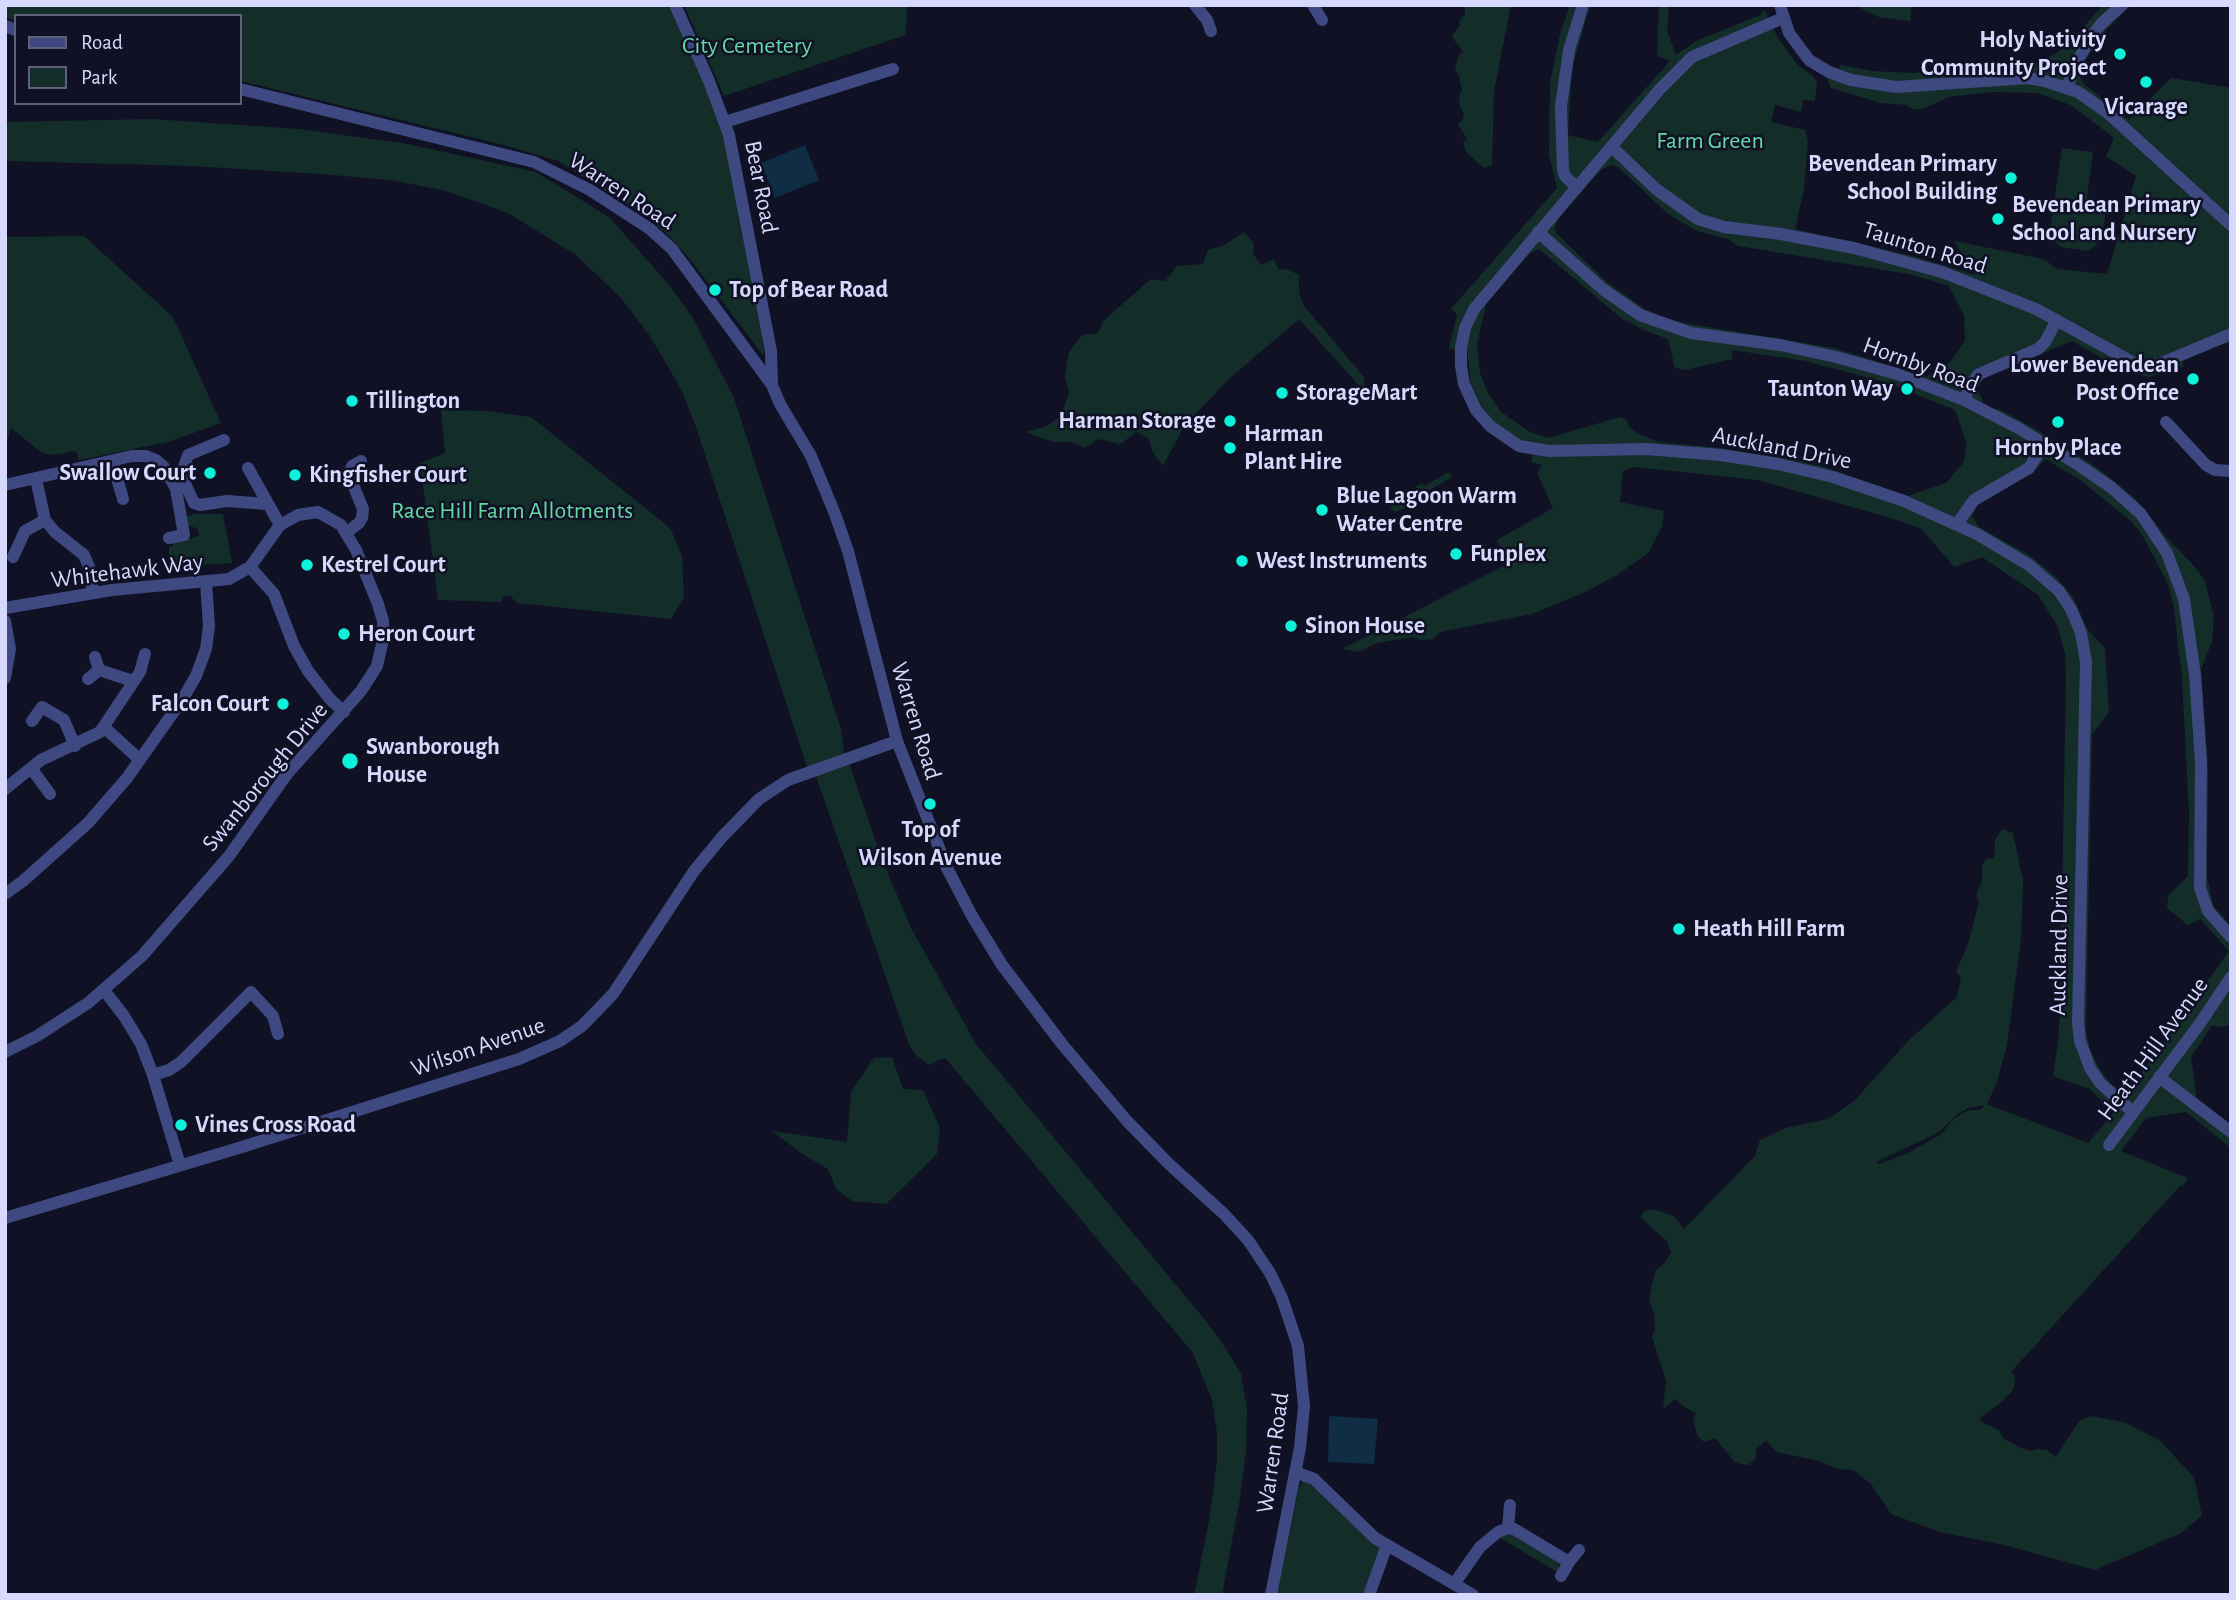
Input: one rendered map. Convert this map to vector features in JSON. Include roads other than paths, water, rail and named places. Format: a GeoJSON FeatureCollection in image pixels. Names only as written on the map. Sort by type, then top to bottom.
{"type":"FeatureCollection","features":[{"type":"Feature","properties":{"kind":"street","name":"Bear Road"},"geometry":{"type":"LineString","coordinates":[[675,5],[725,122],[737,169],[771,351],[772,385]]}},
{"type":"Feature","properties":{"kind":"street"},"geometry":{"type":"LineString","coordinates":[[1195,5],[1211,25],[1211,31]]}},
{"type":"Feature","properties":{"kind":"street"},"geometry":{"type":"LineString","coordinates":[[1313,5],[1322,20]]}},
{"type":"Feature","properties":{"kind":"street"},"geometry":{"type":"LineString","coordinates":[[1577,187],[1565,176],[1563,170],[1560,106],[1569,50],[1583,5]]}},
{"type":"Feature","properties":{"kind":"street"},"geometry":{"type":"LineString","coordinates":[[2067,88],[2089,40],[2101,24],[2122,5]]}},
{"type":"Feature","properties":{"kind":"street"},"geometry":{"type":"LineString","coordinates":[[1782,11],[1793,40],[1809,60],[1829,72],[1858,82],[1896,87],[2028,78],[2067,88],[2089,98],[2231,225]]}},
{"type":"Feature","properties":{"kind":"street","name":"Auckland Drive"},"geometry":{"type":"LineString","coordinates":[[1782,11],[1692,57],[1660,89],[1474,309],[1465,328],[1461,346],[1462,375],[1472,402],[1490,426],[1507,440],[1535,450],[1665,450],[1759,461],[1815,472],[1865,487],[1957,524],[2007,550],[2046,579],[2064,598],[2081,633],[2087,670],[2079,1031],[2085,1059],[2094,1076],[2133,1112]]}},
{"type":"Feature","properties":{"kind":"street"},"geometry":{"type":"LineString","coordinates":[[725,122],[893,69]]}},
{"type":"Feature","properties":{"kind":"street","name":"Warren Road"},"geometry":{"type":"LineString","coordinates":[[242,89],[523,159],[574,180],[638,220],[672,249],[772,385],[780,404],[811,456],[849,551],[897,741],[947,868],[972,916],[1002,965],[1048,1027],[1127,1121],[1248,1240],[1270,1273],[1287,1312],[1301,1367],[1304,1406],[1295,1472],[1271,1595]]}},
{"type":"Feature","properties":{"kind":"street","name":"Taunton Road"},"geometry":{"type":"LineString","coordinates":[[1612,147],[1656,189],[1688,213],[1706,222],[1818,240],[1910,262],[1986,288],[2057,320],[2136,364],[2146,366],[2173,359],[2231,334]]}},
{"type":"Feature","properties":{"kind":"street","name":"Hornby Road"},"geometry":{"type":"LineString","coordinates":[[1538,232],[1604,290],[1629,308],[1654,321],[1691,333],[1780,345],[1897,374],[1964,400],[2043,444],[2105,483],[2134,507],[2159,538],[2178,580],[2188,618],[2197,697],[2201,780],[2200,888],[2208,911],[2231,937]]}},
{"type":"Feature","properties":{"kind":"street"},"geometry":{"type":"LineString","coordinates":[[1964,400],[1979,374],[2038,349],[2057,320]]}},
{"type":"Feature","properties":{"kind":"street"},"geometry":{"type":"LineString","coordinates":[[2173,426],[2206,465],[2215,470],[2231,471]]}},
{"type":"Feature","properties":{"kind":"street"},"geometry":{"type":"LineString","coordinates":[[224,440],[188,455],[181,475],[194,503],[200,505],[227,501],[267,504]]}},
{"type":"Feature","properties":{"kind":"street"},"geometry":{"type":"LineString","coordinates":[[1957,524],[1972,501],[2029,468],[2043,444]]}},
{"type":"Feature","properties":{"kind":"street"},"geometry":{"type":"LineString","coordinates":[[5,485],[141,455],[160,463],[176,489],[190,534],[169,537]]}},
{"type":"Feature","properties":{"kind":"street"},"geometry":{"type":"LineString","coordinates":[[112,461],[124,499]]}},
{"type":"Feature","properties":{"kind":"street"},"geometry":{"type":"LineString","coordinates":[[346,533],[359,523],[363,515],[349,475],[352,466],[361,461]]}},
{"type":"Feature","properties":{"kind":"street"},"geometry":{"type":"LineString","coordinates":[[248,468],[280,525],[250,567],[274,594],[303,664],[320,688],[344,712]]}},
{"type":"Feature","properties":{"kind":"street"},"geometry":{"type":"LineString","coordinates":[[36,478],[45,520],[55,532],[84,555],[93,593]]}},
{"type":"Feature","properties":{"kind":"street","name":"Swanborough Drive"},"geometry":{"type":"LineString","coordinates":[[5,1052],[55,1026],[104,990],[142,956],[229,856],[287,774],[344,712],[374,672],[383,640],[383,621],[365,569],[346,533],[337,521],[318,512],[298,515],[280,525]]}},
{"type":"Feature","properties":{"kind":"street"},"geometry":{"type":"LineString","coordinates":[[13,556],[25,531],[45,520]]}},
{"type":"Feature","properties":{"kind":"street","name":"Whitehawk Way"},"geometry":{"type":"LineString","coordinates":[[5,608],[93,593],[229,579],[250,567]]}},
{"type":"Feature","properties":{"kind":"street"},"geometry":{"type":"LineString","coordinates":[[5,894],[88,823],[140,760],[182,700],[203,659],[209,626],[206,582]]}},
{"type":"Feature","properties":{"kind":"street"},"geometry":{"type":"LineString","coordinates":[[5,621],[10,649],[5,678]]}},
{"type":"Feature","properties":{"kind":"street"},"geometry":{"type":"LineString","coordinates":[[5,789],[41,760],[93,738],[105,727],[145,662],[145,654]]}},
{"type":"Feature","properties":{"kind":"street"},"geometry":{"type":"LineString","coordinates":[[95,657],[99,670]]}},
{"type":"Feature","properties":{"kind":"street"},"geometry":{"type":"LineString","coordinates":[[99,670],[134,681]]}},
{"type":"Feature","properties":{"kind":"street"},"geometry":{"type":"LineString","coordinates":[[88,679],[99,670]]}},
{"type":"Feature","properties":{"kind":"street"},"geometry":{"type":"LineString","coordinates":[[32,721],[42,707],[64,720],[75,746]]}},
{"type":"Feature","properties":{"kind":"street"},"geometry":{"type":"LineString","coordinates":[[105,727],[140,760]]}},
{"type":"Feature","properties":{"kind":"street","name":"Wilson Avenue"},"geometry":{"type":"LineString","coordinates":[[5,1218],[519,1059],[550,1046],[572,1034],[600,1009],[620,986],[694,872],[722,837],[759,799],[788,780],[897,741]]}},
{"type":"Feature","properties":{"kind":"street"},"geometry":{"type":"LineString","coordinates":[[31,768],[50,794]]}},
{"type":"Feature","properties":{"kind":"street","name":"Heath Hill Avenue"},"geometry":{"type":"LineString","coordinates":[[2109,1145],[2201,1022],[2231,976]]}},
{"type":"Feature","properties":{"kind":"street"},"geometry":{"type":"LineString","coordinates":[[153,1075],[178,1065],[256,988],[272,1013],[278,1034]]}},
{"type":"Feature","properties":{"kind":"street"},"geometry":{"type":"LineString","coordinates":[[104,990],[132,1029],[153,1075],[180,1165]]}},
{"type":"Feature","properties":{"kind":"street"},"geometry":{"type":"LineString","coordinates":[[2159,1077],[2231,1132]]}},
{"type":"Feature","properties":{"kind":"street"},"geometry":{"type":"LineString","coordinates":[[1295,1472],[1314,1479],[1375,1538],[1473,1595]]}},
{"type":"Feature","properties":{"kind":"street"},"geometry":{"type":"LineString","coordinates":[[1508,1528],[1510,1505]]}},
{"type":"Feature","properties":{"kind":"street"},"geometry":{"type":"LineString","coordinates":[[1454,1584],[1479,1547],[1495,1533],[1508,1528],[1569,1562]]}},
{"type":"Feature","properties":{"kind":"street"},"geometry":{"type":"LineString","coordinates":[[1369,1595],[1387,1545]]}},
{"type":"Feature","properties":{"kind":"street"},"geometry":{"type":"LineString","coordinates":[[1561,1576],[1579,1550]]}},
{"type":"Feature","properties":{"kind":"water"},"geometry":{"type":"Polygon","coordinates":[[[805,145],[819,180],[775,198],[761,163],[805,145]]]}},
{"type":"Feature","properties":{"kind":"water"},"geometry":{"type":"Polygon","coordinates":[[[1329,1416],[1378,1419],[1374,1464],[1328,1462],[1329,1416]]]}},
{"type":"Feature","properties":{"kind":"place","name":"Holy Nativity Community Project"},"geometry":{"type":"Point","coordinates":[2120,54]}},
{"type":"Feature","properties":{"kind":"place","name":"Vicarage"},"geometry":{"type":"Point","coordinates":[2146,82]}},
{"type":"Feature","properties":{"kind":"place","name":"Bevendean Primary School Building"},"geometry":{"type":"Point","coordinates":[2011,178]}},
{"type":"Feature","properties":{"kind":"place","name":"Bevendean Primary School and Nursery"},"geometry":{"type":"Point","coordinates":[1998,219]}},
{"type":"Feature","properties":{"kind":"place","name":"Top of Bear Road"},"geometry":{"type":"Point","coordinates":[715,290]}},
{"type":"Feature","properties":{"kind":"place","name":"Lower Bevendean Post Office"},"geometry":{"type":"Point","coordinates":[2193,379]}},
{"type":"Feature","properties":{"kind":"place","name":"Taunton Way"},"geometry":{"type":"Point","coordinates":[1907,389]}},
{"type":"Feature","properties":{"kind":"place","name":"StorageMart"},"geometry":{"type":"Point","coordinates":[1282,393]}},
{"type":"Feature","properties":{"kind":"place","name":"Tillington"},"geometry":{"type":"Point","coordinates":[352,401]}},
{"type":"Feature","properties":{"kind":"place","name":"Harman Storage"},"geometry":{"type":"Point","coordinates":[1230,421]}},
{"type":"Feature","properties":{"kind":"place","name":"Hornby Place"},"geometry":{"type":"Point","coordinates":[2058,422]}},
{"type":"Feature","properties":{"kind":"place","name":"Harman Plant Hire"},"geometry":{"type":"Point","coordinates":[1230,448]}},
{"type":"Feature","properties":{"kind":"place","name":"Swallow Court"},"geometry":{"type":"Point","coordinates":[210,473]}},
{"type":"Feature","properties":{"kind":"place","name":"Kingfisher Court"},"geometry":{"type":"Point","coordinates":[295,475]}},
{"type":"Feature","properties":{"kind":"place","name":"Blue Lagoon Warm Water Centre"},"geometry":{"type":"Point","coordinates":[1322,510]}},
{"type":"Feature","properties":{"kind":"place","name":"Funplex"},"geometry":{"type":"Point","coordinates":[1456,554]}},
{"type":"Feature","properties":{"kind":"place","name":"West Instruments"},"geometry":{"type":"Point","coordinates":[1242,561]}},
{"type":"Feature","properties":{"kind":"place","name":"Kestrel Court"},"geometry":{"type":"Point","coordinates":[307,565]}},
{"type":"Feature","properties":{"kind":"place","name":"Sinon House"},"geometry":{"type":"Point","coordinates":[1291,626]}},
{"type":"Feature","properties":{"kind":"place","name":"Heron Court"},"geometry":{"type":"Point","coordinates":[344,634]}},
{"type":"Feature","properties":{"kind":"place","name":"Falcon Court"},"geometry":{"type":"Point","coordinates":[283,704]}},
{"type":"Feature","properties":{"kind":"place","name":"Swanborough House"},"geometry":{"type":"Point","coordinates":[350,761]}},
{"type":"Feature","properties":{"kind":"place","name":"Top of Wilson Avenue"},"geometry":{"type":"Point","coordinates":[930,804]}},
{"type":"Feature","properties":{"kind":"place","name":"Heath Hill Farm"},"geometry":{"type":"Point","coordinates":[1679,929]}},
{"type":"Feature","properties":{"kind":"place","name":"Vines Cross Road"},"geometry":{"type":"Point","coordinates":[181,1125]}},
{"type":"Feature","properties":{"kind":"park label","name":"City Cemetery"},"geometry":{"type":"Point","coordinates":[747,46]}},
{"type":"Feature","properties":{"kind":"park label","name":"Farm Green"},"geometry":{"type":"Point","coordinates":[1710,141]}},
{"type":"Feature","properties":{"kind":"park label","name":"Race Hill Farm Allotments"},"geometry":{"type":"Point","coordinates":[512,511]}}]}
